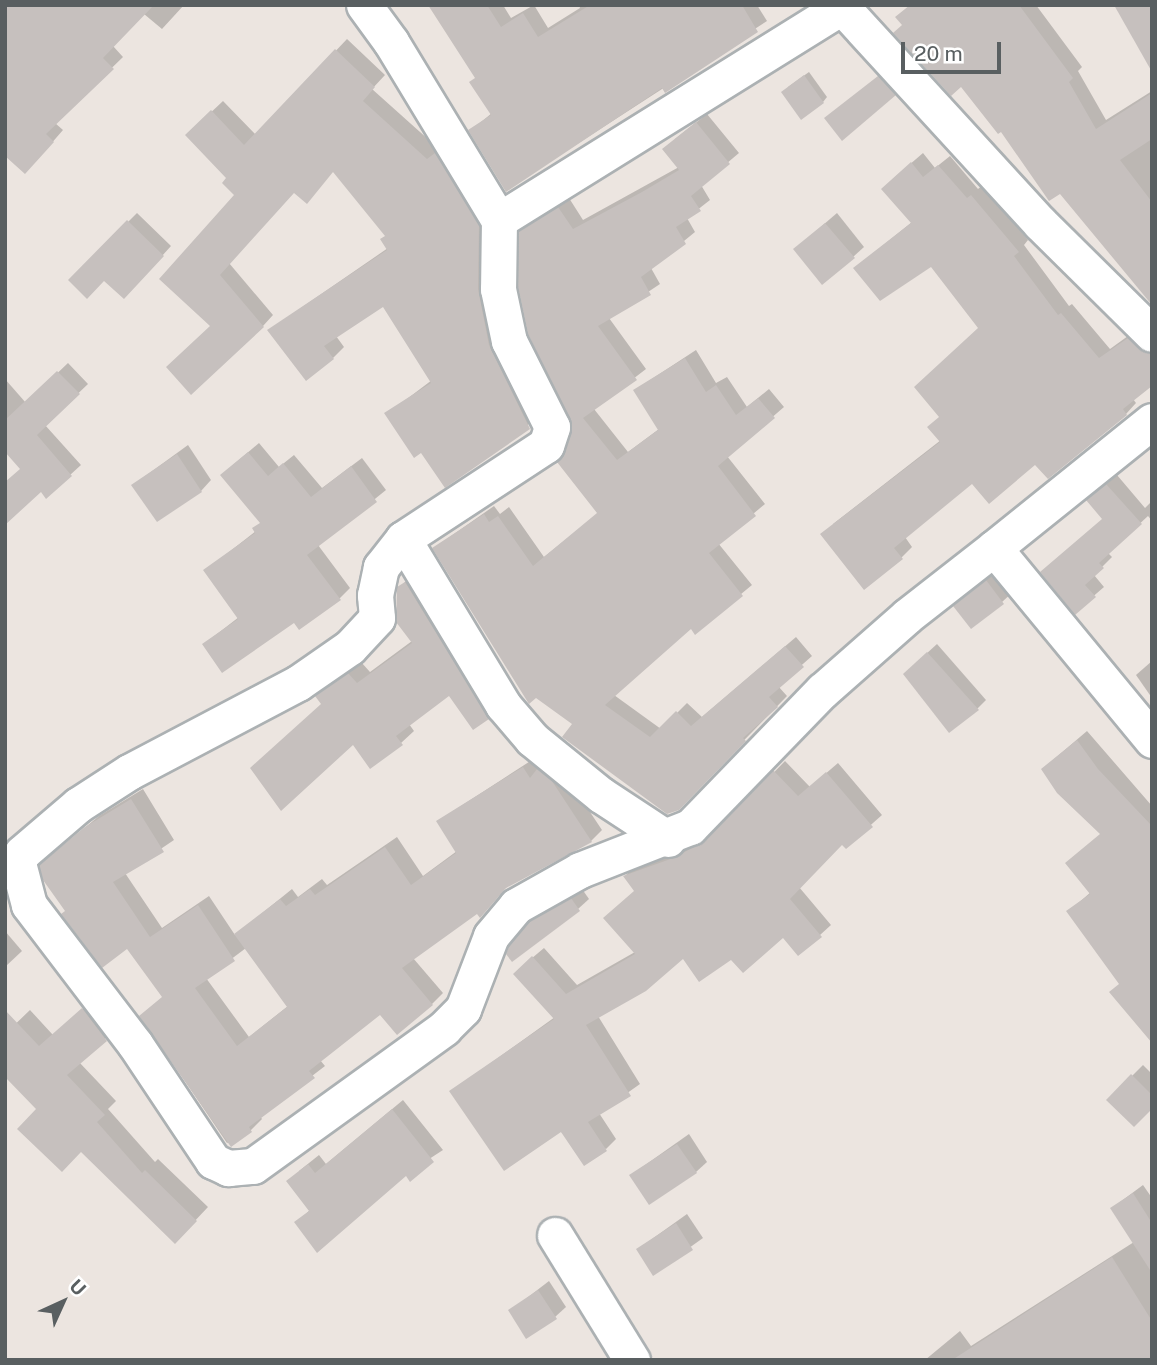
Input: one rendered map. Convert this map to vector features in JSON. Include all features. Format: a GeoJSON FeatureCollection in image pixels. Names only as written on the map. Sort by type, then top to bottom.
{"type":"FeatureCollection","features":[{"type":"Feature","properties":{"kind":"street"},"geometry":{"type":"LineString","coordinates":[[364,5],[391,42],[499,220],[498,289],[509,341],[548,416],[550,436],[539,453],[403,539],[381,566],[375,595],[377,618],[350,647],[298,683],[109,786],[31,845],[18,863],[29,905],[135,1044],[214,1161],[228,1168],[253,1166],[444,1028],[463,1009],[492,936],[516,906],[580,870],[668,839],[707,811],[832,683],[906,616],[1152,421]]}},
{"type":"Feature","properties":{"kind":"street"},"geometry":{"type":"LineString","coordinates":[[499,220],[843,6],[1041,224],[1152,334]]}},
{"type":"Feature","properties":{"kind":"street"},"geometry":{"type":"LineString","coordinates":[[403,539],[503,705],[532,739],[601,795],[668,839]]}},
{"type":"Feature","properties":{"kind":"street"},"geometry":{"type":"LineString","coordinates":[[994,548],[1152,740]]}},
{"type":"Feature","properties":{"kind":"street"},"geometry":{"type":"LineString","coordinates":[[555,1235],[632,1360]]}},
{"type":"Feature","properties":{"kind":"building"},"geometry":{"type":"Polygon","coordinates":[[[5,5],[154,5],[103,58],[114,69],[46,134],[54,142],[25,174],[5,156],[5,5]]]}},
{"type":"Feature","properties":{"kind":"building"},"geometry":{"type":"Polygon","coordinates":[[[428,5],[487,5],[501,27],[523,13],[538,37],[590,5],[742,5],[758,32],[665,93],[662,88],[506,192],[468,130],[491,115],[469,82],[475,78],[428,5]]]}},
{"type":"Feature","properties":{"kind":"building"},"geometry":{"type":"Polygon","coordinates":[[[910,5],[1019,5],[1073,78],[1069,82],[1096,129],[1152,93],[1152,139],[1120,160],[1152,202],[1152,305],[1060,194],[1049,201],[1001,132],[998,134],[961,87],[951,96],[893,33],[902,25],[895,17],[910,5]]]}},
{"type":"Feature","properties":{"kind":"building"},"geometry":{"type":"Polygon","coordinates":[[[1114,5],[1152,5],[1152,72],[1114,5]]]}},
{"type":"Feature","properties":{"kind":"building"},"geometry":{"type":"Polygon","coordinates":[[[335,49],[375,87],[363,101],[427,159],[435,153],[479,225],[478,289],[489,345],[530,429],[445,488],[421,453],[414,458],[384,413],[431,383],[383,307],[324,346],[334,359],[306,381],[267,330],[387,250],[380,239],[385,236],[333,172],[307,204],[294,193],[220,275],[264,327],[191,395],[166,367],[210,326],[159,279],[234,195],[222,183],[226,178],[185,135],[211,110],[244,145],[335,49]]]}},
{"type":"Feature","properties":{"kind":"building"},"geometry":{"type":"Polygon","coordinates":[[[804,75],[824,103],[801,120],[781,92],[804,75]]]}},
{"type":"Feature","properties":{"kind":"building"},"geometry":{"type":"Polygon","coordinates":[[[878,76],[896,95],[842,141],[824,118],[878,76]]]}},
{"type":"Feature","properties":{"kind":"building"},"geometry":{"type":"Polygon","coordinates":[[[696,122],[730,164],[691,196],[701,211],[676,227],[686,244],[641,277],[651,295],[598,326],[637,380],[583,418],[617,460],[658,430],[633,390],[685,358],[706,392],[716,385],[736,415],[758,398],[775,418],[718,466],[756,516],[709,553],[743,596],[695,635],[691,629],[605,705],[650,737],[676,711],[691,726],[785,646],[804,667],[769,697],[778,707],[743,738],[746,741],[679,810],[667,814],[562,737],[572,724],[536,698],[529,704],[432,548],[484,514],[489,522],[498,516],[533,566],[597,513],[557,462],[565,451],[572,425],[528,334],[518,287],[519,231],[558,207],[573,229],[679,170],[662,149],[696,122]]]}},
{"type":"Feature","properties":{"kind":"building"},"geometry":{"type":"Polygon","coordinates":[[[911,162],[923,177],[938,165],[967,198],[971,195],[1019,252],[1014,256],[1058,315],[1061,313],[1099,358],[1128,338],[1152,354],[1152,386],[1123,409],[1127,415],[1048,479],[1035,465],[989,504],[972,484],[894,548],[903,559],[864,590],[820,534],[940,442],[927,427],[939,417],[914,387],[978,328],[931,267],[880,301],[853,268],[911,223],[881,189],[911,162]]]}},
{"type":"Feature","properties":{"kind":"building"},"geometry":{"type":"Polygon","coordinates":[[[127,220],[164,256],[124,299],[104,281],[87,299],[68,280],[127,220]]]}},
{"type":"Feature","properties":{"kind":"building"},"geometry":{"type":"Polygon","coordinates":[[[825,223],[855,258],[822,285],[793,249],[825,223]]]}},
{"type":"Feature","properties":{"kind":"building"},"geometry":{"type":"Polygon","coordinates":[[[57,371],[80,394],[37,435],[72,476],[46,499],[41,492],[5,525],[5,482],[20,469],[5,452],[5,420],[57,371]]]}},
{"type":"Feature","properties":{"kind":"building"},"geometry":{"type":"Polygon","coordinates":[[[248,452],[268,476],[283,463],[311,497],[351,466],[377,502],[307,555],[341,600],[299,630],[294,623],[222,673],[202,644],[238,619],[203,570],[255,533],[252,528],[260,523],[220,475],[248,452]]]}},
{"type":"Feature","properties":{"kind":"building"},"geometry":{"type":"Polygon","coordinates":[[[177,454],[202,492],[157,522],[131,485],[177,454]]]}},
{"type":"Feature","properties":{"kind":"building"},"geometry":{"type":"Polygon","coordinates":[[[1106,484],[1142,524],[1099,563],[1104,568],[1085,585],[1096,597],[1075,615],[1040,572],[1102,519],[1086,500],[1106,484]]]}},
{"type":"Feature","properties":{"kind":"building"},"geometry":{"type":"Polygon","coordinates":[[[986,580],[1004,604],[971,629],[953,606],[986,580]]]}},
{"type":"Feature","properties":{"kind":"building"},"geometry":{"type":"Polygon","coordinates":[[[405,582],[489,719],[473,730],[449,696],[396,736],[403,745],[370,769],[353,745],[281,811],[250,768],[321,704],[315,696],[348,673],[357,683],[412,643],[396,622],[397,587],[405,582]]]}},
{"type":"Feature","properties":{"kind":"building"},"geometry":{"type":"Polygon","coordinates":[[[927,652],[979,710],[949,733],[903,674],[927,652]]]}},
{"type":"Feature","properties":{"kind":"building"},"geometry":{"type":"Polygon","coordinates":[[[1077,740],[1098,769],[1152,826],[1152,1043],[1109,992],[1119,984],[1066,911],[1090,894],[1065,863],[1100,834],[1057,793],[1041,769],[1077,740]]]}},
{"type":"Feature","properties":{"kind":"building"},"geometry":{"type":"Polygon","coordinates":[[[523,767],[530,778],[537,769],[552,781],[592,842],[506,888],[480,918],[477,914],[402,968],[433,1005],[397,1035],[380,1015],[309,1071],[315,1078],[249,1127],[252,1132],[231,1147],[139,1016],[162,997],[127,949],[102,968],[61,914],[65,911],[43,880],[39,865],[85,827],[131,799],[164,852],[113,882],[150,937],[198,905],[235,961],[195,988],[237,1046],[287,1007],[234,934],[280,899],[286,906],[310,889],[315,895],[385,847],[411,885],[456,853],[436,821],[523,767]]]}},
{"type":"Feature","properties":{"kind":"building"},"geometry":{"type":"Polygon","coordinates":[[[773,770],[798,796],[826,772],[873,827],[846,849],[842,845],[790,899],[822,937],[798,956],[783,938],[743,973],[731,960],[699,982],[683,959],[646,991],[586,1025],[631,1096],[588,1122],[607,1151],[584,1166],[561,1132],[504,1171],[449,1091],[554,1019],[513,974],[532,956],[566,994],[635,954],[603,918],[634,891],[623,876],[676,857],[704,841],[773,770]]]}},
{"type":"Feature","properties":{"kind":"building"},"geometry":{"type":"Polygon","coordinates":[[[571,898],[580,911],[512,962],[506,954],[509,946],[529,922],[571,898]]]}},
{"type":"Feature","properties":{"kind":"building"},"geometry":{"type":"Polygon","coordinates":[[[82,1008],[107,1041],[67,1075],[105,1115],[97,1122],[142,1173],[145,1170],[197,1221],[175,1244],[81,1152],[62,1172],[17,1129],[36,1109],[5,1077],[5,1010],[39,1046],[82,1008]]]}},
{"type":"Feature","properties":{"kind":"building"},"geometry":{"type":"Polygon","coordinates":[[[1131,1074],[1152,1095],[1152,1109],[1134,1127],[1106,1100],[1131,1074]]]}},
{"type":"Feature","properties":{"kind":"building"},"geometry":{"type":"Polygon","coordinates":[[[392,1109],[434,1162],[410,1182],[406,1176],[317,1253],[294,1222],[309,1211],[286,1181],[308,1164],[315,1173],[392,1109]]]}},
{"type":"Feature","properties":{"kind":"building"},"geometry":{"type":"Polygon","coordinates":[[[677,1144],[697,1173],[649,1205],[629,1175],[677,1144]]]}},
{"type":"Feature","properties":{"kind":"building"},"geometry":{"type":"Polygon","coordinates":[[[1133,1193],[1152,1223],[1152,1273],[1110,1208],[1133,1193]]]}},
{"type":"Feature","properties":{"kind":"building"},"geometry":{"type":"Polygon","coordinates":[[[676,1223],[693,1250],[653,1276],[636,1249],[676,1223]]]}},
{"type":"Feature","properties":{"kind":"building"},"geometry":{"type":"Polygon","coordinates":[[[1112,1257],[1152,1321],[1152,1360],[952,1360],[1112,1257]]]}},
{"type":"Feature","properties":{"kind":"building"},"geometry":{"type":"Polygon","coordinates":[[[538,1290],[557,1319],[526,1339],[508,1310],[538,1290]]]}}]}
